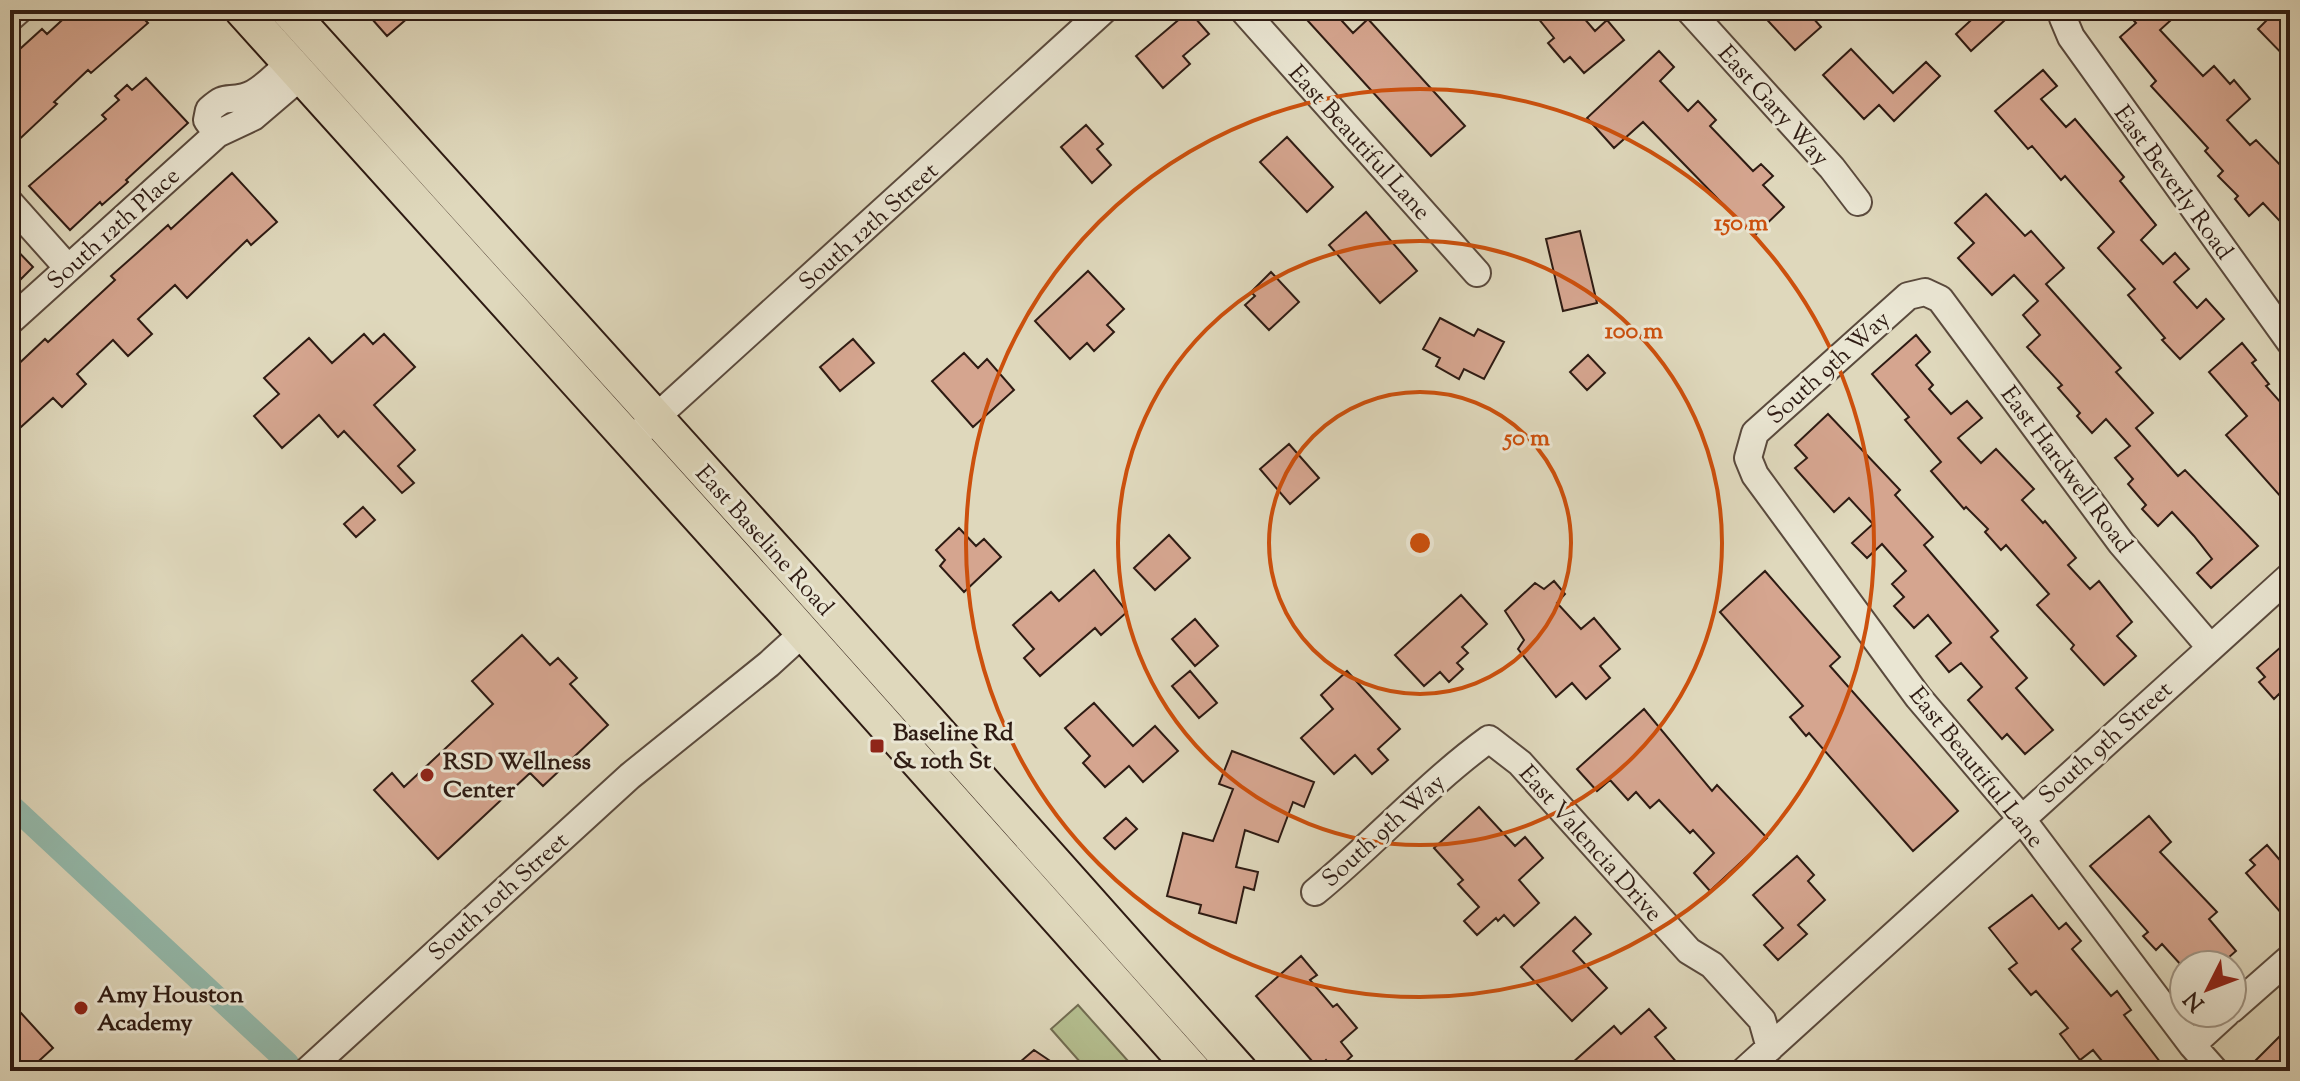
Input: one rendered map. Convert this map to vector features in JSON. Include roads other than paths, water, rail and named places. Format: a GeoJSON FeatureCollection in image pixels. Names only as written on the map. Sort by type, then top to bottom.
{"type":"FeatureCollection","features":[{"type":"Feature","properties":{"kind":"main road","name":"East Baseline Road"},"geometry":{"type":"LineString","coordinates":[[242,10],[383,168],[642,430],[830,611],[1240,1071]]}},
{"type":"Feature","properties":{"kind":"main road","name":"East Baseline Road"},"geometry":{"type":"LineString","coordinates":[[288,10],[410,145],[803,633],[1194,1071]]}},
{"type":"Feature","properties":{"kind":"main road"},"geometry":{"type":"LineString","coordinates":[[383,168],[410,145]]}},
{"type":"Feature","properties":{"kind":"main road"},"geometry":{"type":"LineString","coordinates":[[803,633],[830,611]]}},
{"type":"Feature","properties":{"kind":"main road"},"geometry":{"type":"LineString","coordinates":[[1096,962],[1122,939]]}},
{"type":"Feature","properties":{"kind":"street"},"geometry":{"type":"LineString","coordinates":[[10,18],[19,10]]}},
{"type":"Feature","properties":{"kind":"street","name":"South 12th Street"},"geometry":{"type":"LineString","coordinates":[[642,430],[1104,10]]}},
{"type":"Feature","properties":{"kind":"street","name":"East Beautiful Lane"},"geometry":{"type":"LineString","coordinates":[[1243,10],[1477,273]]}},
{"type":"Feature","properties":{"kind":"street","name":"East Gary Way"},"geometry":{"type":"LineString","coordinates":[[1689,10],[1832,168],[1858,202]]}},
{"type":"Feature","properties":{"kind":"street","name":"East Beverly Road"},"geometry":{"type":"LineString","coordinates":[[2064,14],[2079,49],[2290,342]]}},
{"type":"Feature","properties":{"kind":"street","name":"South 12th Place"},"geometry":{"type":"LineString","coordinates":[[10,321],[217,134],[207,120],[209,110],[227,97],[243,98],[296,69]]}},
{"type":"Feature","properties":{"kind":"street"},"geometry":{"type":"LineString","coordinates":[[10,203],[68,268]]}},
{"type":"Feature","properties":{"kind":"street","name":"South 9th Way"},"geometry":{"type":"LineString","coordinates":[[1748,458],[1755,433],[1908,296],[1925,292]]}},
{"type":"Feature","properties":{"kind":"street","name":"East Hardwell Road"},"geometry":{"type":"LineString","coordinates":[[1925,292],[1940,299],[1956,318],[2121,543],[2210,647]]}},
{"type":"Feature","properties":{"kind":"street","name":"East Beautiful Lane"},"geometry":{"type":"LineString","coordinates":[[1748,458],[1755,475],[1918,697],[2021,818],[2192,1045],[2215,1071]]}},
{"type":"Feature","properties":{"kind":"street","name":"South 9th Street"},"geometry":{"type":"LineString","coordinates":[[1744,1071],[2290,576]]}},
{"type":"Feature","properties":{"kind":"street","name":"South 10th Street"},"geometry":{"type":"LineString","coordinates":[[307,1071],[630,776],[803,633]]}},
{"type":"Feature","properties":{"kind":"street","name":"South 9th Way"},"geometry":{"type":"LineString","coordinates":[[1315,892],[1462,758],[1489,739]]}},
{"type":"Feature","properties":{"kind":"street","name":"East Valencia Drive"},"geometry":{"type":"LineString","coordinates":[[1489,739],[1520,763],[1689,951],[1712,965],[1762,1020],[1770,1048]]}},
{"type":"Feature","properties":{"kind":"street"},"geometry":{"type":"LineString","coordinates":[[2248,995],[2290,958]]}},
{"type":"Feature","properties":{"kind":"street"},"geometry":{"type":"LineString","coordinates":[[2192,1045],[2210,1029]]}},
{"type":"Feature","properties":{"kind":"waterway"},"geometry":{"type":"LineString","coordinates":[[10,804],[288,1063]]}},
{"type":"Feature","properties":{"kind":"place","name":"Baseline Rd & 10th St"},"geometry":{"type":"Point","coordinates":[877,746]}},
{"type":"Feature","properties":{"kind":"place","name":"RSD Wellness Center"},"geometry":{"type":"Point","coordinates":[427,775]}},
{"type":"Feature","properties":{"kind":"place","name":"Amy Houston Academy"},"geometry":{"type":"Point","coordinates":[81,1008]}}]}
